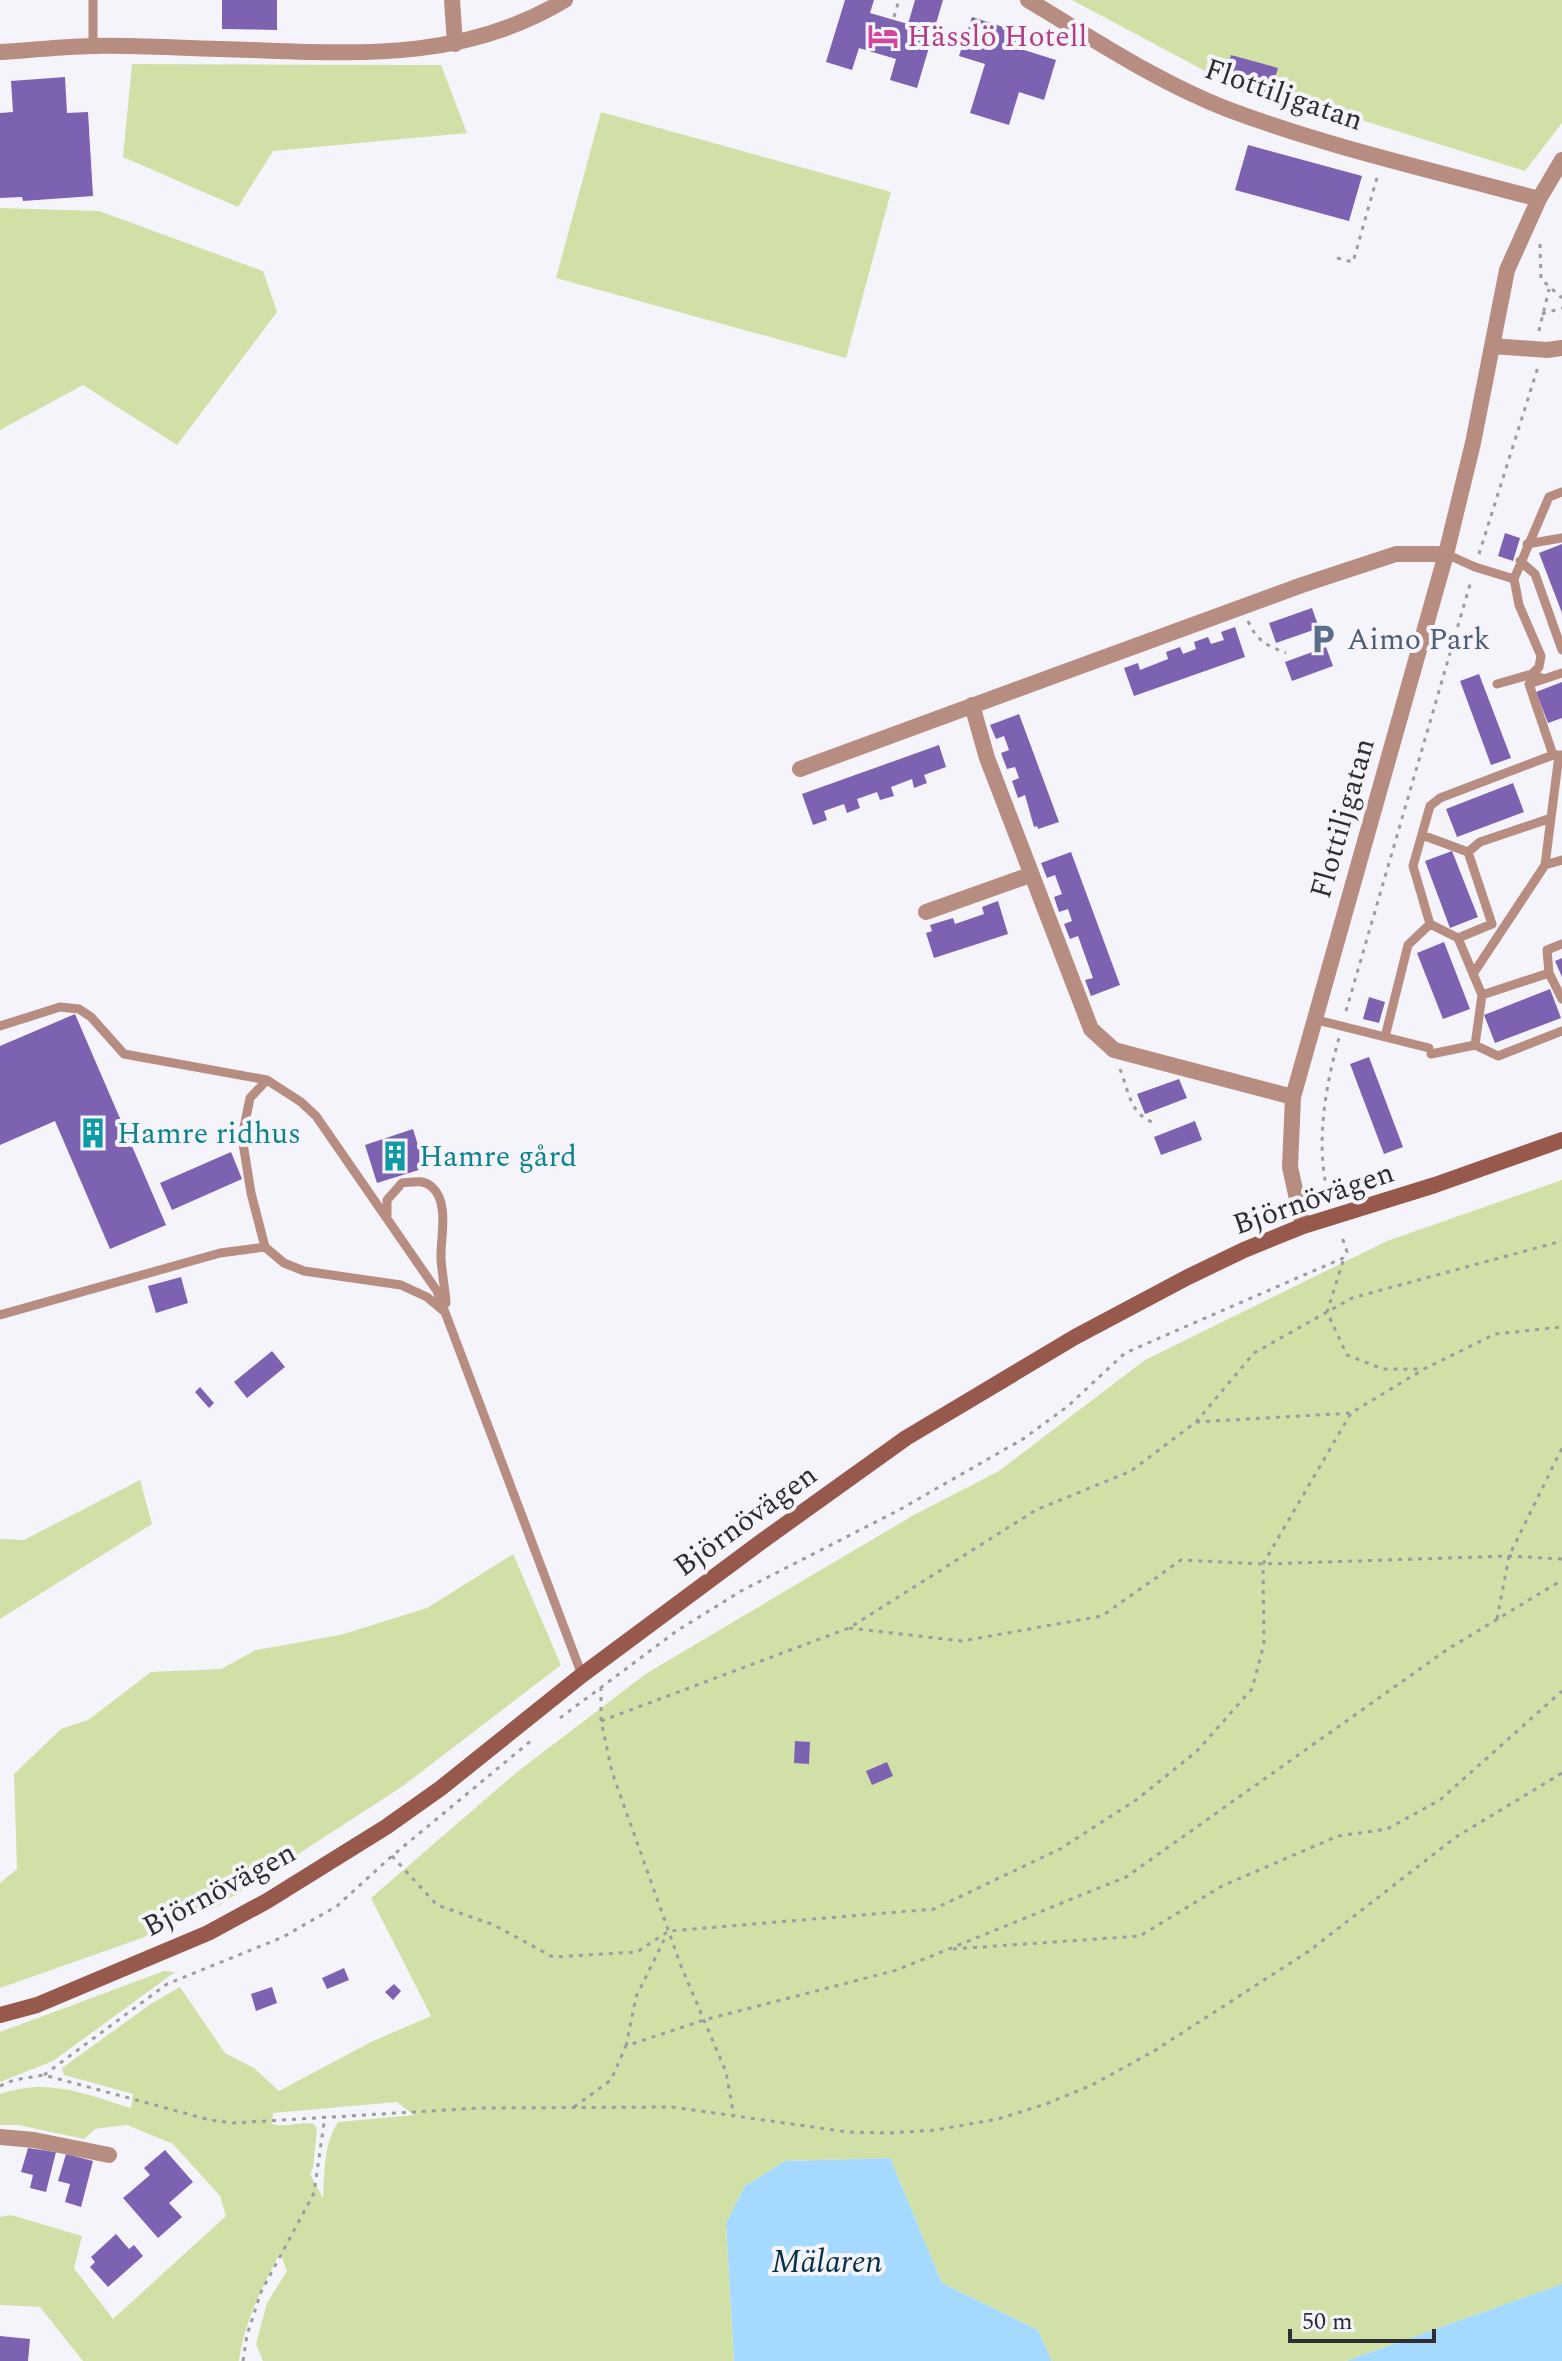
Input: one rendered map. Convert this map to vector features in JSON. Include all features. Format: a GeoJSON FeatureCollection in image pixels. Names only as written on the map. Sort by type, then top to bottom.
{"type":"FeatureCollection","features":[{"type":"Feature","properties":{"kind":"main road","name":"Björnövägen"},"geometry":{"type":"LineString","coordinates":[[0,2015],[37,2005],[176,1948],[267,1901],[386,1827],[441,1788],[582,1675],[906,1438],[1075,1337],[1188,1277],[1303,1226],[1435,1185],[1562,1140]]}},
{"type":"Feature","properties":{"kind":"street"},"geometry":{"type":"LineString","coordinates":[[452,0],[455,44]]}},
{"type":"Feature","properties":{"kind":"street"},"geometry":{"type":"LineString","coordinates":[[0,52],[93,46],[371,53],[455,44],[544,13],[565,0]]}},
{"type":"Feature","properties":{"kind":"street","name":"Flottiljgatan"},"geometry":{"type":"LineString","coordinates":[[1028,0],[1188,92],[1226,109],[1539,199]]}},
{"type":"Feature","properties":{"kind":"street","name":"Flottiljgatan"},"geometry":{"type":"LineString","coordinates":[[1303,1226],[1290,1167],[1293,1097],[1446,554],[1473,443],[1507,270],[1539,199],[1562,160]]}},
{"type":"Feature","properties":{"kind":"street"},"geometry":{"type":"LineString","coordinates":[[1492,346],[1539,350],[1562,348]]}},
{"type":"Feature","properties":{"kind":"street"},"geometry":{"type":"LineString","coordinates":[[800,769],[1396,554],[1446,554]]}},
{"type":"Feature","properties":{"kind":"street"},"geometry":{"type":"LineString","coordinates":[[972,705],[987,758],[1091,1029],[1114,1050],[1293,1097]]}},
{"type":"Feature","properties":{"kind":"street"},"geometry":{"type":"LineString","coordinates":[[926,912],[1030,875]]}},
{"type":"Feature","properties":{"kind":"street"},"geometry":{"type":"LineString","coordinates":[[0,2137],[34,2140],[109,2155]]}},
{"type":"Feature","properties":{"kind":"lane"},"geometry":{"type":"LineString","coordinates":[[93,0],[93,46]]}},
{"type":"Feature","properties":{"kind":"lane"},"geometry":{"type":"LineString","coordinates":[[1497,684],[1532,674],[1539,667],[1541,656],[1519,605],[1514,579],[1549,497],[1562,492]]}},
{"type":"Feature","properties":{"kind":"lane"},"geometry":{"type":"LineString","coordinates":[[1527,544],[1562,538]]}},
{"type":"Feature","properties":{"kind":"lane"},"geometry":{"type":"LineString","coordinates":[[1446,554],[1514,579]]}},
{"type":"Feature","properties":{"kind":"lane"},"geometry":{"type":"LineString","coordinates":[[1520,561],[1535,574],[1559,630],[1562,650]]}},
{"type":"Feature","properties":{"kind":"lane"},"geometry":{"type":"LineString","coordinates":[[1473,974],[1545,865],[1558,755],[1529,684],[1562,673]]}},
{"type":"Feature","properties":{"kind":"lane"},"geometry":{"type":"LineString","coordinates":[[1532,674],[1544,679]]}},
{"type":"Feature","properties":{"kind":"lane"},"geometry":{"type":"LineString","coordinates":[[1475,1045],[1482,995],[1458,938],[1430,924],[1413,866],[1430,806],[1440,798],[1558,755]]}},
{"type":"Feature","properties":{"kind":"lane"},"geometry":{"type":"LineString","coordinates":[[1555,789],[1562,807]]}},
{"type":"Feature","properties":{"kind":"lane"},"geometry":{"type":"LineString","coordinates":[[1468,852],[1480,842],[1551,818]]}},
{"type":"Feature","properties":{"kind":"lane"},"geometry":{"type":"LineString","coordinates":[[1422,835],[1468,852]]}},
{"type":"Feature","properties":{"kind":"lane"},"geometry":{"type":"LineString","coordinates":[[1468,852],[1492,924],[1502,930]]}},
{"type":"Feature","properties":{"kind":"lane"},"geometry":{"type":"LineString","coordinates":[[1545,865],[1562,860]]}},
{"type":"Feature","properties":{"kind":"lane"},"geometry":{"type":"LineString","coordinates":[[1385,1037],[1408,945],[1430,924]]}},
{"type":"Feature","properties":{"kind":"lane"},"geometry":{"type":"LineString","coordinates":[[1458,938],[1492,924]]}},
{"type":"Feature","properties":{"kind":"lane"},"geometry":{"type":"LineString","coordinates":[[1562,944],[1547,950],[1549,973],[1562,999]]}},
{"type":"Feature","properties":{"kind":"lane"},"geometry":{"type":"LineString","coordinates":[[1482,995],[1549,973]]}},
{"type":"Feature","properties":{"kind":"lane"},"geometry":{"type":"LineString","coordinates":[[0,1026],[60,1007],[79,1009],[91,1017],[124,1054],[267,1080],[301,1102],[316,1116],[387,1216],[437,1291],[448,1314],[582,1675]]}},
{"type":"Feature","properties":{"kind":"lane"},"geometry":{"type":"LineString","coordinates":[[1313,1019],[1430,1051],[1475,1045],[1498,1056],[1562,1031]]}},
{"type":"Feature","properties":{"kind":"lane"},"geometry":{"type":"LineString","coordinates":[[267,1080],[250,1098],[242,1137],[251,1193],[265,1247],[284,1263],[304,1271],[401,1285],[427,1297],[448,1314]]}},
{"type":"Feature","properties":{"kind":"lane"},"geometry":{"type":"LineString","coordinates":[[387,1216],[387,1200],[402,1183],[422,1181],[433,1188],[438,1196],[448,1314]]}},
{"type":"Feature","properties":{"kind":"lane"},"geometry":{"type":"LineString","coordinates":[[0,1315],[220,1253],[265,1247]]}},
{"type":"Feature","properties":{"kind":"path"},"geometry":{"type":"LineString","coordinates":[[894,17],[899,0]]}},
{"type":"Feature","properties":{"kind":"path"},"geometry":{"type":"LineString","coordinates":[[1337,258],[1353,262],[1383,156]]}},
{"type":"Feature","properties":{"kind":"path"},"geometry":{"type":"LineString","coordinates":[[1526,226],[1536,233],[1540,241],[1541,279],[1562,298]]}},
{"type":"Feature","properties":{"kind":"path"},"geometry":{"type":"LineString","coordinates":[[1424,1369],[1383,1369],[1347,1355],[1327,1312],[1347,1252],[1325,1184],[1324,1130],[1328,1083],[1475,567],[1538,369],[1542,314],[1549,289]]}},
{"type":"Feature","properties":{"kind":"path"},"geometry":{"type":"LineString","coordinates":[[1542,314],[1562,308]]}},
{"type":"Feature","properties":{"kind":"path"},"geometry":{"type":"LineString","coordinates":[[1243,607],[1255,637],[1263,644],[1286,653]]}},
{"type":"Feature","properties":{"kind":"path"},"geometry":{"type":"LineString","coordinates":[[1114,1050],[1136,1112],[1143,1119],[1155,1123]]}},
{"type":"Feature","properties":{"kind":"path"},"geometry":{"type":"LineString","coordinates":[[601,1721],[849,1628],[1036,1510],[1131,1471],[1196,1422],[1254,1353],[1352,1298],[1562,1241]]}},
{"type":"Feature","properties":{"kind":"path"},"geometry":{"type":"LineString","coordinates":[[556,1721],[678,1630],[741,1591],[899,1510],[1023,1439],[1068,1406],[1125,1353],[1343,1258]]}},
{"type":"Feature","properties":{"kind":"path"},"geometry":{"type":"LineString","coordinates":[[1196,1422],[1351,1413],[1424,1369],[1495,1334],[1562,1327]]}},
{"type":"Feature","properties":{"kind":"path"},"geometry":{"type":"LineString","coordinates":[[392,1856],[437,1905],[494,1925],[553,1957],[637,1952],[669,1931],[934,1909],[1060,1849],[1136,1800],[1196,1752],[1252,1689],[1264,1644],[1263,1564],[1351,1413]]}},
{"type":"Feature","properties":{"kind":"path"},"geometry":{"type":"LineString","coordinates":[[1497,1619],[1509,1556],[1562,1448]]}},
{"type":"Feature","properties":{"kind":"path"},"geometry":{"type":"LineString","coordinates":[[849,1628],[962,1641],[1102,1616],[1181,1560],[1263,1564],[1509,1556],[1562,1559]]}},
{"type":"Feature","properties":{"kind":"path"},"geometry":{"type":"LineString","coordinates":[[626,2046],[704,2020],[897,1970],[1126,1877],[1448,1649],[1562,1580]]}},
{"type":"Feature","properties":{"kind":"path"},"geometry":{"type":"LineString","coordinates":[[601,1687],[601,1721],[612,1772],[669,1931],[726,2072],[734,2116]]}},
{"type":"Feature","properties":{"kind":"path"},"geometry":{"type":"LineString","coordinates":[[947,1950],[1140,1936],[1222,1886],[1338,1836],[1387,1829],[1440,1800],[1562,1691]]}},
{"type":"Feature","properties":{"kind":"path"},"geometry":{"type":"LineString","coordinates":[[44,2075],[167,1984],[283,1937],[337,1906],[534,1738]]}},
{"type":"Feature","properties":{"kind":"path"},"geometry":{"type":"LineString","coordinates":[[0,2086],[14,2080],[44,2075],[210,2120],[233,2123],[480,2108],[672,2107],[848,2132],[936,2130],[982,2123],[1046,2104],[1092,2085],[1154,2051],[1309,1951],[1456,1837],[1562,1773]]}},
{"type":"Feature","properties":{"kind":"path"},"geometry":{"type":"LineString","coordinates":[[571,2109],[611,2080],[626,2046],[636,1997],[669,1931]]}},
{"type":"Feature","properties":{"kind":"path"},"geometry":{"type":"LineString","coordinates":[[243,2361],[247,2335],[261,2292],[314,2193],[325,2116]]}},
{"type":"Feature","properties":{"kind":"green space"},"geometry":{"type":"Polygon","coordinates":[[[1072,0],[1562,0],[1562,123],[1525,171],[1207,72],[1072,0]]]}},
{"type":"Feature","properties":{"kind":"green space"},"geometry":{"type":"Polygon","coordinates":[[[132,64],[441,65],[467,133],[273,151],[238,207],[123,157],[132,64]]]}},
{"type":"Feature","properties":{"kind":"green space"},"geometry":{"type":"Polygon","coordinates":[[[601,112],[891,192],[846,358],[556,278],[601,112]]]}},
{"type":"Feature","properties":{"kind":"green space"},"geometry":{"type":"Polygon","coordinates":[[[0,208],[99,211],[263,271],[277,312],[177,445],[83,385],[0,430],[0,208]]]}},
{"type":"Feature","properties":{"kind":"green space"},"geometry":{"type":"Polygon","coordinates":[[[1562,1180],[1562,2284],[1346,2361],[1052,2361],[1038,2330],[942,2283],[890,2158],[785,2161],[745,2186],[726,2223],[734,2361],[263,2361],[256,2344],[267,2303],[287,2271],[280,2253],[249,2319],[239,2361],[83,2361],[40,2307],[0,2305],[0,2217],[11,2215],[82,2236],[74,2268],[113,2319],[226,2216],[220,2196],[173,2144],[127,2125],[95,2129],[84,2139],[18,2125],[0,2125],[0,2094],[18,2089],[50,2087],[131,2108],[133,2094],[64,2075],[62,2068],[152,2003],[180,1987],[225,2053],[254,2068],[279,2091],[371,2042],[431,2016],[371,1898],[517,1772],[647,1673],[912,1516],[999,1471],[1145,1360],[1387,1241],[1562,1180]],[[397,2102],[273,2113],[272,2124],[314,2124],[317,2129],[310,2174],[323,2198],[327,2149],[338,2122],[414,2115],[397,2102]]]}},
{"type":"Feature","properties":{"kind":"green space"},"geometry":{"type":"Polygon","coordinates":[[[140,1480],[152,1524],[0,1619],[0,1539],[24,1540],[140,1480]]]}},
{"type":"Feature","properties":{"kind":"green space"},"geometry":{"type":"Polygon","coordinates":[[[513,1554],[561,1665],[403,1786],[218,1906],[142,1938],[0,1988],[0,1883],[17,1869],[14,1774],[61,1729],[88,1720],[151,1672],[221,1669],[256,1650],[340,1635],[427,1608],[513,1554]]]}},
{"type":"Feature","properties":{"kind":"green space"},"geometry":{"type":"Polygon","coordinates":[[[164,1971],[175,1972],[53,2061],[0,2082],[0,2032],[164,1971]]]}},
{"type":"Feature","properties":{"kind":"water","name":"Mälaren"},"geometry":{"type":"Polygon","coordinates":[[[890,2158],[942,2283],[1038,2330],[1052,2361],[734,2361],[726,2223],[745,2186],[785,2161],[890,2158]]]}},
{"type":"Feature","properties":{"kind":"water"},"geometry":{"type":"Polygon","coordinates":[[[1562,2284],[1562,2361],[1346,2361],[1562,2284]]]}},
{"type":"Feature","properties":{"kind":"building"},"geometry":{"type":"Polygon","coordinates":[[[222,0],[277,0],[277,30],[222,29],[222,0]]]}},
{"type":"Feature","properties":{"kind":"building","name":"Hässlö Hotell"},"geometry":{"type":"Polygon","coordinates":[[[845,0],[874,0],[870,13],[908,24],[915,0],[943,0],[917,88],[890,80],[896,59],[859,48],[852,70],[826,62],[845,0]]]}},
{"type":"Feature","properties":{"kind":"building"},"geometry":{"type":"Polygon","coordinates":[[[972,17],[1019,32],[1014,47],[1056,60],[1044,100],[1019,92],[1009,125],[970,113],[985,64],[959,56],[972,17]]]}},
{"type":"Feature","properties":{"kind":"building"},"geometry":{"type":"Polygon","coordinates":[[[1231,55],[1278,68],[1269,99],[1223,86],[1231,55]]]}},
{"type":"Feature","properties":{"kind":"building"},"geometry":{"type":"Polygon","coordinates":[[[65,77],[67,113],[88,112],[93,196],[23,201],[22,197],[0,198],[0,113],[13,112],[11,81],[65,77]]]}},
{"type":"Feature","properties":{"kind":"building"},"geometry":{"type":"Polygon","coordinates":[[[1248,145],[1362,176],[1349,221],[1235,190],[1248,145]]]}},
{"type":"Feature","properties":{"kind":"building"},"geometry":{"type":"Polygon","coordinates":[[[1505,533],[1520,538],[1513,561],[1498,556],[1505,533]]]}},
{"type":"Feature","properties":{"kind":"building"},"geometry":{"type":"Polygon","coordinates":[[[1562,544],[1562,613],[1539,553],[1562,544]]]}},
{"type":"Feature","properties":{"kind":"building"},"geometry":{"type":"Polygon","coordinates":[[[1312,608],[1319,628],[1276,643],[1269,623],[1312,608]]]}},
{"type":"Feature","properties":{"kind":"building"},"geometry":{"type":"Polygon","coordinates":[[[1235,627],[1245,657],[1134,696],[1124,668],[1138,663],[1140,670],[1168,659],[1166,652],[1180,647],[1183,654],[1196,649],[1194,642],[1208,637],[1211,644],[1224,640],[1221,632],[1235,627]]]}},
{"type":"Feature","properties":{"kind":"building"},"geometry":{"type":"Polygon","coordinates":[[[1326,647],[1333,666],[1292,681],[1285,662],[1326,647]]]}},
{"type":"Feature","properties":{"kind":"building"},"geometry":{"type":"Polygon","coordinates":[[[1479,674],[1511,758],[1491,765],[1460,681],[1479,674]]]}},
{"type":"Feature","properties":{"kind":"building"},"geometry":{"type":"Polygon","coordinates":[[[1562,682],[1562,718],[1548,723],[1536,692],[1562,682]]]}},
{"type":"Feature","properties":{"kind":"building"},"geometry":{"type":"Polygon","coordinates":[[[1019,714],[1059,822],[1038,829],[1034,827],[1025,795],[1018,798],[1012,781],[1019,778],[1015,767],[1007,769],[1001,753],[1009,750],[1004,736],[996,739],[990,725],[1019,714]]]}},
{"type":"Feature","properties":{"kind":"building"},"geometry":{"type":"Polygon","coordinates":[[[939,745],[946,767],[924,775],[927,783],[914,788],[912,779],[891,787],[894,796],[880,800],[877,792],[857,799],[860,808],[847,813],[844,804],[824,811],[827,820],[813,825],[802,794],[939,745]]]}},
{"type":"Feature","properties":{"kind":"building"},"geometry":{"type":"Polygon","coordinates":[[[1513,783],[1524,812],[1457,837],[1446,809],[1513,783]]]}},
{"type":"Feature","properties":{"kind":"building"},"geometry":{"type":"Polygon","coordinates":[[[1452,851],[1478,917],[1450,928],[1425,861],[1452,851]]]}},
{"type":"Feature","properties":{"kind":"building"},"geometry":{"type":"Polygon","coordinates":[[[1071,852],[1120,985],[1091,996],[1085,980],[1093,978],[1078,936],[1070,939],[1064,924],[1072,921],[1068,909],[1059,912],[1054,897],[1062,894],[1055,875],[1047,878],[1041,863],[1071,852]]]}},
{"type":"Feature","properties":{"kind":"building"},"geometry":{"type":"Polygon","coordinates":[[[998,901],[1008,934],[934,958],[926,933],[932,931],[930,925],[953,918],[955,924],[984,914],[982,907],[998,901]]]}},
{"type":"Feature","properties":{"kind":"building"},"geometry":{"type":"Polygon","coordinates":[[[1444,942],[1470,1009],[1443,1019],[1417,953],[1444,942]]]}},
{"type":"Feature","properties":{"kind":"building"},"geometry":{"type":"Polygon","coordinates":[[[1562,958],[1562,977],[1555,961],[1562,958]]]}},
{"type":"Feature","properties":{"kind":"building"},"geometry":{"type":"Polygon","coordinates":[[[1550,989],[1561,1018],[1495,1043],[1484,1015],[1550,989]]]}},
{"type":"Feature","properties":{"kind":"building"},"geometry":{"type":"Polygon","coordinates":[[[1369,997],[1385,1002],[1379,1023],[1363,1019],[1369,997]]]}},
{"type":"Feature","properties":{"kind":"building","name":"Hamre ridhus"},"geometry":{"type":"Polygon","coordinates":[[[75,1014],[166,1225],[110,1249],[55,1121],[0,1145],[0,1046],[75,1014]]]}},
{"type":"Feature","properties":{"kind":"building"},"geometry":{"type":"Polygon","coordinates":[[[1369,1057],[1403,1147],[1384,1154],[1350,1064],[1369,1057]]]}},
{"type":"Feature","properties":{"kind":"building"},"geometry":{"type":"Polygon","coordinates":[[[1179,1079],[1187,1098],[1145,1114],[1137,1094],[1179,1079]]]}},
{"type":"Feature","properties":{"kind":"building"},"geometry":{"type":"Polygon","coordinates":[[[1195,1121],[1202,1140],[1161,1155],[1154,1137],[1195,1121]]]}},
{"type":"Feature","properties":{"kind":"building","name":"Hamre gård"},"geometry":{"type":"Polygon","coordinates":[[[413,1129],[425,1168],[377,1183],[365,1145],[413,1129]]]}},
{"type":"Feature","properties":{"kind":"building"},"geometry":{"type":"Polygon","coordinates":[[[231,1152],[242,1179],[172,1210],[160,1183],[231,1152]]]}},
{"type":"Feature","properties":{"kind":"building"},"geometry":{"type":"Polygon","coordinates":[[[181,1277],[188,1303],[156,1313],[148,1286],[181,1277]]]}},
{"type":"Feature","properties":{"kind":"building"},"geometry":{"type":"Polygon","coordinates":[[[272,1351],[285,1367],[247,1398],[234,1382],[272,1351]]]}},
{"type":"Feature","properties":{"kind":"building"},"geometry":{"type":"Polygon","coordinates":[[[200,1387],[214,1403],[209,1408],[195,1392],[200,1387]]]}},
{"type":"Feature","properties":{"kind":"building"},"geometry":{"type":"Polygon","coordinates":[[[795,1741],[810,1742],[809,1764],[794,1763],[795,1741]]]}},
{"type":"Feature","properties":{"kind":"building"},"geometry":{"type":"Polygon","coordinates":[[[887,1762],[893,1776],[872,1785],[866,1771],[887,1762]]]}},
{"type":"Feature","properties":{"kind":"building"},"geometry":{"type":"Polygon","coordinates":[[[344,1968],[349,1980],[327,1989],[322,1978],[344,1968]]]}},
{"type":"Feature","properties":{"kind":"building"},"geometry":{"type":"Polygon","coordinates":[[[394,1984],[401,1991],[393,2000],[385,1992],[394,1984]]]}},
{"type":"Feature","properties":{"kind":"building"},"geometry":{"type":"Polygon","coordinates":[[[272,1987],[277,2003],[256,2011],[251,1994],[272,1987]]]}},
{"type":"Feature","properties":{"kind":"building"},"geometry":{"type":"Polygon","coordinates":[[[28,2148],[56,2152],[46,2192],[30,2188],[33,2175],[21,2172],[28,2148]]]}},
{"type":"Feature","properties":{"kind":"building"},"geometry":{"type":"Polygon","coordinates":[[[165,2150],[193,2182],[169,2203],[182,2217],[158,2238],[123,2198],[150,2175],[144,2168],[165,2150]]]}},
{"type":"Feature","properties":{"kind":"building"},"geometry":{"type":"Polygon","coordinates":[[[66,2154],[93,2161],[81,2207],[65,2202],[70,2184],[58,2181],[66,2154]]]}},
{"type":"Feature","properties":{"kind":"building"},"geometry":{"type":"Polygon","coordinates":[[[116,2234],[129,2249],[134,2245],[143,2256],[108,2287],[90,2267],[95,2262],[91,2257],[116,2234]]]}},
{"type":"Feature","properties":{"kind":"building"},"geometry":{"type":"Polygon","coordinates":[[[0,2336],[30,2339],[28,2361],[0,2361],[0,2336]]]}},
{"type":"Feature","properties":{"kind":"place","name":"Hässlö Hotell"},"geometry":{"type":"Point","coordinates":[883,36]}},
{"type":"Feature","properties":{"kind":"place","name":"Aimo Park"},"geometry":{"type":"Point","coordinates":[1323,639]}},
{"type":"Feature","properties":{"kind":"place","name":"Hamre ridhus"},"geometry":{"type":"Point","coordinates":[93,1133]}},
{"type":"Feature","properties":{"kind":"place","name":"Hamre gård"},"geometry":{"type":"Point","coordinates":[395,1156]}}]}
